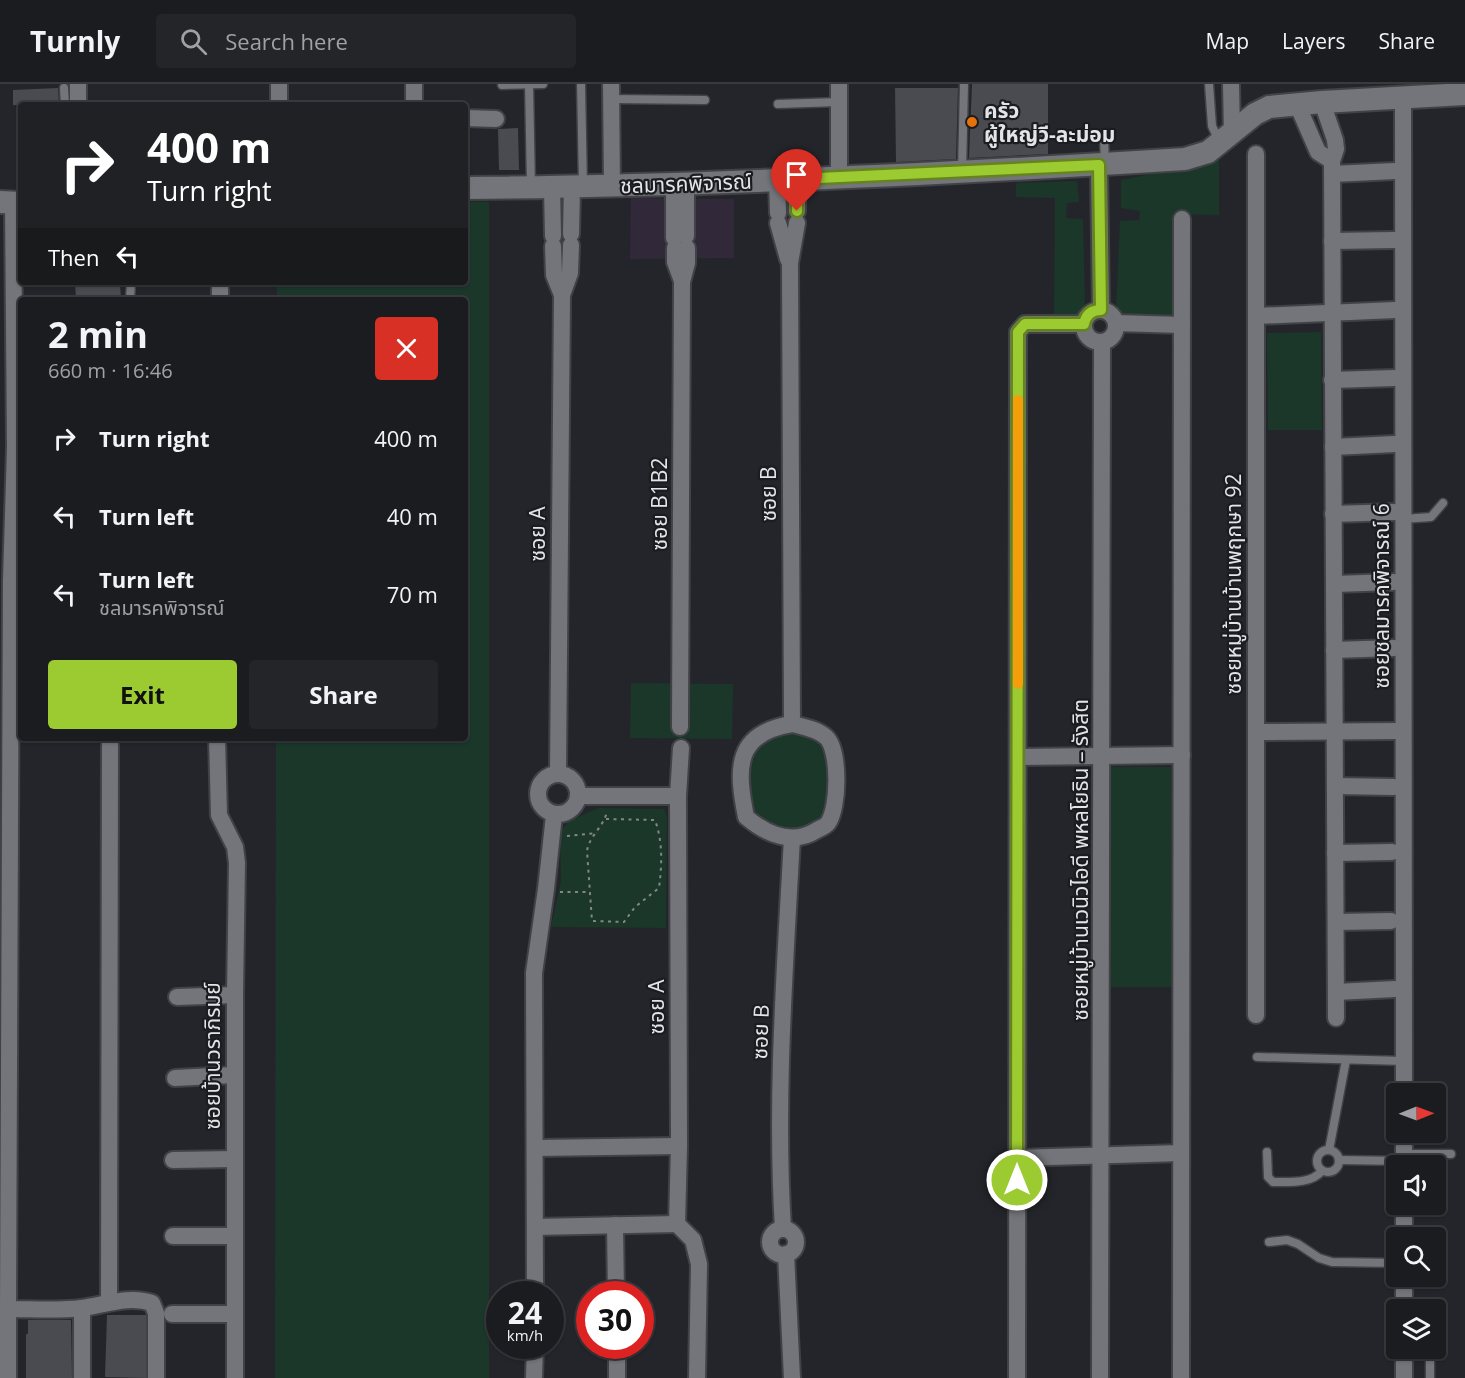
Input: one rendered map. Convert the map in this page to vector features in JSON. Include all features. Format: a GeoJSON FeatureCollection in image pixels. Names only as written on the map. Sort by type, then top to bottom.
{"type":"FeatureCollection","features":[{"type":"Feature","properties":{"kind":"street"},"geometry":{"type":"LineString","coordinates":[[279,84],[279,102]]}},
{"type":"Feature","properties":{"kind":"street"},"geometry":{"type":"LineString","coordinates":[[414,84],[414,102]]}},
{"type":"Feature","properties":{"kind":"street"},"geometry":{"type":"LineString","coordinates":[[839,84],[839,177]]}},
{"type":"Feature","properties":{"kind":"street"},"geometry":{"type":"LineString","coordinates":[[1227,139],[1231,84]]}},
{"type":"Feature","properties":{"kind":"street"},"geometry":{"type":"LineString","coordinates":[[71,86],[77,102]]}},
{"type":"Feature","properties":{"kind":"street","name":"ชลมารคพิจารณ์"},"geometry":{"type":"LineString","coordinates":[[468,188],[612,186],[839,177],[1185,159],[1208,152],[1227,139],[1255,114],[1269,107],[1403,98],[1459,91]]}},
{"type":"Feature","properties":{"kind":"street"},"geometry":{"type":"LineString","coordinates":[[611,92],[612,186]]}},
{"type":"Feature","properties":{"kind":"street","name":"ซอยชลมารคพิจารณ์ 6"},"geometry":{"type":"LineString","coordinates":[[1403,98],[1399,516],[1404,1083]]}},
{"type":"Feature","properties":{"kind":"street"},"geometry":{"type":"LineString","coordinates":[[1322,102],[1336,149],[1332,167],[1336,1018]]}},
{"type":"Feature","properties":{"kind":"street"},"geometry":{"type":"LineString","coordinates":[[1297,104],[1318,152],[1332,167],[1395,171]]}},
{"type":"Feature","properties":{"kind":"street"},"geometry":{"type":"LineString","coordinates":[[468,118],[496,119]]}},
{"type":"Feature","properties":{"kind":"street","name":"ซอยหมู่บ้านบ้านพฤกษา 92"},"geometry":{"type":"LineString","coordinates":[[1256,154],[1256,1015]]}},
{"type":"Feature","properties":{"kind":"street"},"geometry":{"type":"LineString","coordinates":[[1101,310],[1102,164]]}},
{"type":"Feature","properties":{"kind":"street","name":"ซอย B"},"geometry":{"type":"LineString","coordinates":[[787,179],[797,217],[790,262],[792,724]]}},
{"type":"Feature","properties":{"kind":"street","name":"ซอย B"},"geometry":{"type":"LineString","coordinates":[[787,179],[778,218],[790,262]]}},
{"type":"Feature","properties":{"kind":"street","name":"ซอย B1B2"},"geometry":{"type":"LineString","coordinates":[[680,183],[681,243],[687,263],[682,282],[680,727]]}},
{"type":"Feature","properties":{"kind":"street","name":"ซอย A"},"geometry":{"type":"LineString","coordinates":[[558,774],[562,295],[570,273],[571,239],[560,187]]}},
{"type":"Feature","properties":{"kind":"street","name":"ซอย A"},"geometry":{"type":"LineString","coordinates":[[560,187],[553,241],[554,275],[562,295]]}},
{"type":"Feature","properties":{"kind":"street"},"geometry":{"type":"LineString","coordinates":[[8,1378],[4,1309],[16,581],[11,203]]}},
{"type":"Feature","properties":{"kind":"street"},"geometry":{"type":"LineString","coordinates":[[1181,1378],[1182,219]]}},
{"type":"Feature","properties":{"kind":"street"},"geometry":{"type":"LineString","coordinates":[[1332,241],[1394,240]]}},
{"type":"Feature","properties":{"kind":"street"},"geometry":{"type":"LineString","coordinates":[[1101,310],[1111,314],[1116,323],[1114,334],[1102,343],[1087,337],[1084,324],[1086,316],[1091,312],[1101,310]]}},
{"type":"Feature","properties":{"kind":"street"},"geometry":{"type":"LineString","coordinates":[[1256,316],[1395,310]]}},
{"type":"Feature","properties":{"kind":"street"},"geometry":{"type":"LineString","coordinates":[[1116,323],[1182,324]]}},
{"type":"Feature","properties":{"kind":"street"},"geometry":{"type":"LineString","coordinates":[[1017,1378],[1018,332],[1025,324],[1084,324]]}},
{"type":"Feature","properties":{"kind":"street","name":"ซอยหมู่บ้านเวนิวไอดี พหลโยธิน – รังสิต"},"geometry":{"type":"LineString","coordinates":[[1100,1378],[1102,343]]}},
{"type":"Feature","properties":{"kind":"street"},"geometry":{"type":"LineString","coordinates":[[1332,380],[1395,378]]}},
{"type":"Feature","properties":{"kind":"street"},"geometry":{"type":"LineString","coordinates":[[1333,447],[1395,444]]}},
{"type":"Feature","properties":{"kind":"street"},"geometry":{"type":"LineString","coordinates":[[1333,514],[1399,516]]}},
{"type":"Feature","properties":{"kind":"street"},"geometry":{"type":"LineString","coordinates":[[1334,584],[1394,582]]}},
{"type":"Feature","properties":{"kind":"street"},"geometry":{"type":"LineString","coordinates":[[1334,650],[1394,648]]}},
{"type":"Feature","properties":{"kind":"street"},"geometry":{"type":"LineString","coordinates":[[792,724],[811,728],[828,738],[834,753],[836,775],[834,811],[828,824],[811,834],[792,838],[774,836],[758,828],[746,816],[741,783],[745,747],[758,735],[774,727],[792,724]]}},
{"type":"Feature","properties":{"kind":"street"},"geometry":{"type":"LineString","coordinates":[[1256,732],[1397,731]]}},
{"type":"Feature","properties":{"kind":"street"},"geometry":{"type":"LineString","coordinates":[[109,1302],[110,741]]}},
{"type":"Feature","properties":{"kind":"street","name":"ซอยบ้านวราภิรมย์"},"geometry":{"type":"LineString","coordinates":[[217,741],[219,816],[235,847],[237,863],[234,1075],[235,1378]]}},
{"type":"Feature","properties":{"kind":"street","name":"ซอย A"},"geometry":{"type":"LineString","coordinates":[[677,1224],[679,1146],[678,796],[681,748]]}},
{"type":"Feature","properties":{"kind":"street"},"geometry":{"type":"LineString","coordinates":[[1018,758],[1182,755]]}},
{"type":"Feature","properties":{"kind":"street"},"geometry":{"type":"LineString","coordinates":[[558,774],[565,775],[575,783],[578,796],[576,803],[567,813],[554,815],[542,808],[537,796],[538,789],[546,778],[558,774]]}},
{"type":"Feature","properties":{"kind":"street"},"geometry":{"type":"LineString","coordinates":[[1335,786],[1394,787]]}},
{"type":"Feature","properties":{"kind":"street"},"geometry":{"type":"LineString","coordinates":[[578,796],[678,796]]}},
{"type":"Feature","properties":{"kind":"street"},"geometry":{"type":"LineString","coordinates":[[535,1281],[534,973],[554,815]]}},
{"type":"Feature","properties":{"kind":"street","name":"ซอย B"},"geometry":{"type":"LineString","coordinates":[[792,838],[779,1134],[783,1229],[794,1235],[796,1242],[793,1250],[786,1254],[792,1378]]}},
{"type":"Feature","properties":{"kind":"street"},"geometry":{"type":"LineString","coordinates":[[1335,853],[1392,852]]}},
{"type":"Feature","properties":{"kind":"street"},"geometry":{"type":"LineString","coordinates":[[1336,922],[1392,921]]}},
{"type":"Feature","properties":{"kind":"street"},"geometry":{"type":"LineString","coordinates":[[1336,992],[1395,989]]}},
{"type":"Feature","properties":{"kind":"street"},"geometry":{"type":"LineString","coordinates":[[177,997],[235,995]]}},
{"type":"Feature","properties":{"kind":"street"},"geometry":{"type":"LineString","coordinates":[[175,1078],[234,1075]]}},
{"type":"Feature","properties":{"kind":"street"},"geometry":{"type":"LineString","coordinates":[[535,1148],[679,1146]]}},
{"type":"Feature","properties":{"kind":"street"},"geometry":{"type":"LineString","coordinates":[[1017,1158],[1181,1153]]}},
{"type":"Feature","properties":{"kind":"street"},"geometry":{"type":"LineString","coordinates":[[173,1160],[234,1159]]}},
{"type":"Feature","properties":{"kind":"street"},"geometry":{"type":"LineString","coordinates":[[535,1227],[677,1224],[693,1240],[699,1264],[697,1378]]}},
{"type":"Feature","properties":{"kind":"street"},"geometry":{"type":"LineString","coordinates":[[615,1226],[616,1281]]}},
{"type":"Feature","properties":{"kind":"street"},"geometry":{"type":"LineString","coordinates":[[173,1236],[234,1236]]}},
{"type":"Feature","properties":{"kind":"street"},"geometry":{"type":"LineString","coordinates":[[4,1309],[82,1308],[109,1302],[146,1300],[155,1307],[156,1378]]}},
{"type":"Feature","properties":{"kind":"street"},"geometry":{"type":"LineString","coordinates":[[82,1308],[82,1378]]}},
{"type":"Feature","properties":{"kind":"street"},"geometry":{"type":"LineString","coordinates":[[172,1314],[235,1314]]}},
{"type":"Feature","properties":{"kind":"street"},"geometry":{"type":"LineString","coordinates":[[534,1378],[535,1359]]}},
{"type":"Feature","properties":{"kind":"street"},"geometry":{"type":"LineString","coordinates":[[617,1359],[617,1378]]}},
{"type":"Feature","properties":{"kind":"street"},"geometry":{"type":"LineString","coordinates":[[1404,1359],[1404,1378]]}},
{"type":"Feature","properties":{"kind":"lane"},"geometry":{"type":"LineString","coordinates":[[529,84],[560,187]]}},
{"type":"Feature","properties":{"kind":"lane"},"geometry":{"type":"LineString","coordinates":[[502,85],[543,84]]}},
{"type":"Feature","properties":{"kind":"lane"},"geometry":{"type":"LineString","coordinates":[[560,187],[581,84]]}},
{"type":"Feature","properties":{"kind":"lane"},"geometry":{"type":"LineString","coordinates":[[962,172],[964,84]]}},
{"type":"Feature","properties":{"kind":"lane"},"geometry":{"type":"LineString","coordinates":[[1209,84],[1214,133],[1227,139]]}},
{"type":"Feature","properties":{"kind":"lane"},"geometry":{"type":"LineString","coordinates":[[66,102],[71,86]]}},
{"type":"Feature","properties":{"kind":"lane"},"geometry":{"type":"LineString","coordinates":[[611,92],[705,100]]}},
{"type":"Feature","properties":{"kind":"lane"},"geometry":{"type":"LineString","coordinates":[[778,104],[839,102]]}},
{"type":"Feature","properties":{"kind":"lane"},"geometry":{"type":"LineString","coordinates":[[1102,164],[1104,137]]}},
{"type":"Feature","properties":{"kind":"lane"},"geometry":{"type":"LineString","coordinates":[[1399,516],[1431,517],[1443,503]]}},
{"type":"Feature","properties":{"kind":"lane"},"geometry":{"type":"LineString","coordinates":[[1257,1057],[1404,1060]]}},
{"type":"Feature","properties":{"kind":"lane"},"geometry":{"type":"LineString","coordinates":[[1329,1150],[1346,1060]]}},
{"type":"Feature","properties":{"kind":"lane"},"geometry":{"type":"LineString","coordinates":[[1329,1150],[1337,1155],[1339,1160],[1339,1165],[1332,1172],[1322,1171],[1318,1167],[1317,1158],[1320,1153],[1329,1150]]}},
{"type":"Feature","properties":{"kind":"lane"},"geometry":{"type":"LineString","coordinates":[[1267,1152],[1268,1177],[1273,1182],[1308,1180],[1322,1171]]}},
{"type":"Feature","properties":{"kind":"lane"},"geometry":{"type":"LineString","coordinates":[[1443,1155],[1451,1154]]}},
{"type":"Feature","properties":{"kind":"lane"},"geometry":{"type":"LineString","coordinates":[[1339,1160],[1386,1160]]}},
{"type":"Feature","properties":{"kind":"lane"},"geometry":{"type":"LineString","coordinates":[[1269,1242],[1287,1240],[1319,1258],[1332,1262],[1386,1263]]}},
{"type":"Feature","properties":{"kind":"lane"},"geometry":{"type":"LineString","coordinates":[[1430,1359],[1430,1378]]}},
{"type":"Feature","properties":{"kind":"path"},"geometry":{"type":"LineString","coordinates":[[606,819],[655,820],[660,833],[662,870],[659,888],[635,907],[624,922],[592,921],[588,842],[606,819],[610,796]]}},
{"type":"Feature","properties":{"kind":"path"},"geometry":{"type":"LineString","coordinates":[[551,837],[597,832]]}},
{"type":"Feature","properties":{"kind":"path"},"geometry":{"type":"LineString","coordinates":[[545,892],[590,892]]}},
{"type":"Feature","properties":{"kind":"shaded area"},"geometry":{"type":"Polygon","coordinates":[[[631,198],[734,199],[734,258],[630,259],[631,198]]]}},
{"type":"Feature","properties":{"kind":"green space"},"geometry":{"type":"Polygon","coordinates":[[[1219,158],[1219,215],[1176,214],[1178,310],[1173,317],[1119,317],[1116,309],[1120,221],[1139,220],[1140,211],[1121,208],[1121,180],[1204,164],[1219,158]]]}},
{"type":"Feature","properties":{"kind":"green space"},"geometry":{"type":"Polygon","coordinates":[[[1077,181],[1079,202],[1067,203],[1066,218],[1083,219],[1085,310],[1080,316],[1054,315],[1055,198],[1016,197],[1016,183],[1077,181]]]}},
{"type":"Feature","properties":{"kind":"green space"},"geometry":{"type":"Polygon","coordinates":[[[468,202],[489,202],[489,1281],[486,1281],[486,1359],[489,1359],[489,1378],[275,1378],[276,741],[468,741],[468,297],[277,297],[277,285],[468,285],[468,202]]]}},
{"type":"Feature","properties":{"kind":"green space"},"geometry":{"type":"Polygon","coordinates":[[[1321,332],[1322,430],[1268,430],[1267,333],[1321,332]]]}},
{"type":"Feature","properties":{"kind":"green space"},"geometry":{"type":"Polygon","coordinates":[[[631,683],[733,684],[732,739],[630,738],[631,683]]]}},
{"type":"Feature","properties":{"kind":"green space"},"geometry":{"type":"Polygon","coordinates":[[[786,727],[826,741],[830,791],[826,816],[790,835],[756,817],[750,779],[755,751],[761,743],[786,727]]]}},
{"type":"Feature","properties":{"kind":"green space"},"geometry":{"type":"Polygon","coordinates":[[[1111,767],[1171,767],[1172,987],[1111,987],[1111,767]]]}},
{"type":"Feature","properties":{"kind":"green space"},"geometry":{"type":"Polygon","coordinates":[[[598,808],[664,809],[667,817],[666,928],[551,927],[561,881],[560,832],[569,821],[598,808]]]}},
{"type":"Feature","properties":{"kind":"building"},"geometry":{"type":"Polygon","coordinates":[[[972,84],[1048,84],[1048,154],[969,158],[972,84]]]}},
{"type":"Feature","properties":{"kind":"building"},"geometry":{"type":"Polygon","coordinates":[[[58,88],[59,102],[18,102],[18,105],[13,105],[13,90],[58,88]]]}},
{"type":"Feature","properties":{"kind":"building"},"geometry":{"type":"Polygon","coordinates":[[[895,88],[958,88],[956,159],[896,162],[895,88]]]}},
{"type":"Feature","properties":{"kind":"building"},"geometry":{"type":"Polygon","coordinates":[[[518,128],[519,170],[499,170],[498,129],[518,128]]]}},
{"type":"Feature","properties":{"kind":"building"},"geometry":{"type":"Polygon","coordinates":[[[75,285],[120,285],[121,297],[76,297],[75,285]]]}},
{"type":"Feature","properties":{"kind":"building"},"geometry":{"type":"Polygon","coordinates":[[[107,1315],[146,1315],[146,1378],[105,1377],[107,1315]]]}},
{"type":"Feature","properties":{"kind":"building"},"geometry":{"type":"Polygon","coordinates":[[[28,1320],[71,1320],[72,1378],[26,1378],[28,1320]]]}},
{"type":"Feature","properties":{"kind":"slow traffic"},"geometry":{"type":"LineString","coordinates":[[1018,400],[1018,684]]}},
{"type":"Feature","properties":{"kind":"place","name":"ครัว ผู้ใหญ่วี-ละม่อม"},"geometry":{"type":"Point","coordinates":[972,122]}},
{"type":"Feature","properties":{"kind":"route"},"geometry":{"type":"LineString","coordinates":[[797,211],[797,179],[1099,165],[1101,310],[1091,312],[1086,316],[1084,324],[1025,324],[1018,332],[1017,1180]]}}]}
